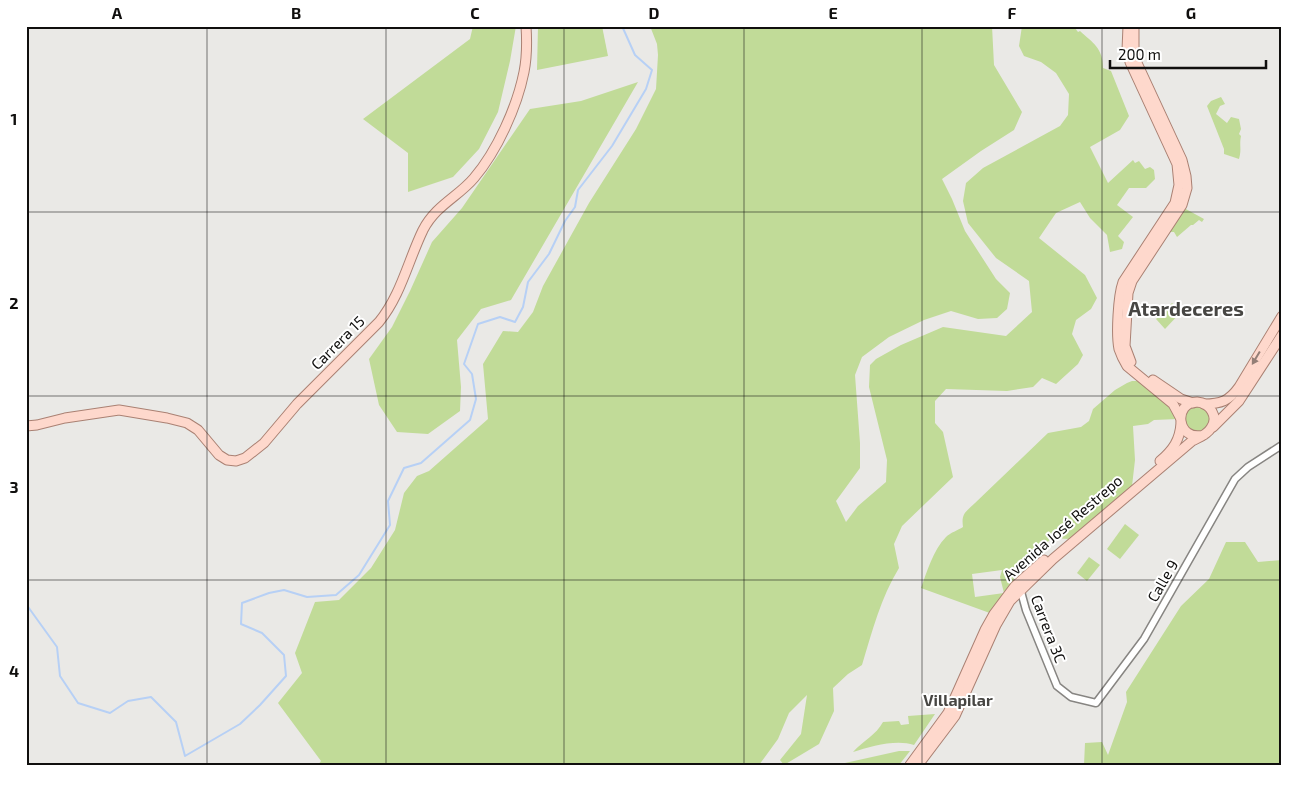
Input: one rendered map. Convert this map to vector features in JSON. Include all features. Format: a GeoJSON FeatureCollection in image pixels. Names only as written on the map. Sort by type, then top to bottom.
{"type":"FeatureCollection","features":[{"type":"Feature","properties":{"kind":"main road","name":"Carrera 15"},"geometry":{"type":"LineString","coordinates":[[26,426],[37,426],[65,418],[119,410],[187,423],[198,430],[219,454],[228,460],[236,461],[245,458],[264,443],[297,404],[379,322],[390,308],[400,288],[423,230],[449,199],[473,179],[482,168],[500,138],[517,98],[524,71],[526,26]]}},
{"type":"Feature","properties":{"kind":"main road"},"geometry":{"type":"LineString","coordinates":[[1128,26],[1127,50],[1130,62],[1177,164],[1179,185],[1175,203],[1123,282],[1120,295],[1118,343],[1123,360],[1127,366],[1173,404],[1186,431],[1194,436],[1207,432],[1214,420],[1212,410],[1204,404]]}},
{"type":"Feature","properties":{"kind":"main road"},"geometry":{"type":"LineString","coordinates":[[1134,26],[1134,52],[1137,63],[1182,160],[1187,188],[1182,205],[1130,287],[1125,346],[1128,358],[1136,368],[1173,395],[1193,403],[1221,403],[1231,397],[1282,316]]}},
{"type":"Feature","properties":{"kind":"main road","name":"Avenida José Restrepo"},"geometry":{"type":"LineString","coordinates":[[918,765],[955,716],[996,625],[1010,601],[1053,559],[1187,446],[1207,432],[1239,401],[1282,335]]}},
{"type":"Feature","properties":{"kind":"main road"},"geometry":{"type":"LineString","coordinates":[[1181,420],[1184,408],[1193,403]]}},
{"type":"Feature","properties":{"kind":"main road","name":"Avenida José Restrepo"},"geometry":{"type":"LineString","coordinates":[[910,765],[948,713],[985,630],[1008,593],[1020,580],[1172,450],[1178,439],[1181,420]]}},
{"type":"Feature","properties":{"kind":"street","name":"Calle 9"},"geometry":{"type":"LineString","coordinates":[[1057,686],[1071,697],[1096,703],[1144,639],[1235,479],[1248,467],[1282,445]]}},
{"type":"Feature","properties":{"kind":"street","name":"Carrera 3C"},"geometry":{"type":"LineString","coordinates":[[1020,580],[1020,591],[1057,686]]}},
{"type":"Feature","properties":{"kind":"green space"},"geometry":{"type":"Polygon","coordinates":[[[473,26],[516,26],[498,112],[479,149],[453,177],[408,192],[408,153],[363,119],[470,39],[473,26]]]}},
{"type":"Feature","properties":{"kind":"green space"},"geometry":{"type":"Polygon","coordinates":[[[538,26],[602,26],[608,56],[537,70],[538,26]]]}},
{"type":"Feature","properties":{"kind":"green space"},"geometry":{"type":"Polygon","coordinates":[[[650,26],[992,26],[994,65],[1022,112],[1014,130],[942,179],[965,231],[996,279],[1010,293],[1007,309],[997,318],[978,319],[951,311],[924,320],[889,337],[862,357],[855,375],[860,468],[836,501],[846,522],[858,506],[886,482],[887,460],[869,387],[870,365],[876,359],[901,345],[943,327],[1006,336],[1032,312],[1029,281],[996,258],[968,223],[963,201],[966,183],[983,168],[1060,126],[1068,115],[1069,94],[1056,73],[1041,62],[1024,56],[1019,46],[1022,26],[1076,26],[1075,28],[1078,32],[1080,31],[1099,51],[1103,61],[1103,68],[1111,71],[1129,116],[1120,130],[1090,147],[1108,183],[1133,160],[1135,163],[1139,161],[1145,169],[1150,167],[1154,170],[1155,179],[1146,188],[1129,188],[1117,205],[1133,217],[1118,236],[1124,242],[1122,249],[1110,252],[1107,235],[1090,218],[1080,202],[1056,213],[1039,238],[1085,275],[1097,298],[1091,309],[1076,320],[1072,334],[1083,355],[1078,364],[1056,384],[1042,378],[1033,387],[1007,391],[946,389],[935,401],[935,423],[943,432],[953,477],[902,526],[894,544],[899,568],[882,603],[862,665],[848,674],[833,688],[834,711],[819,744],[784,765],[780,760],[801,734],[807,695],[789,713],[778,739],[759,765],[318,765],[321,761],[278,703],[302,673],[295,653],[315,602],[339,600],[371,568],[395,530],[404,493],[417,476],[429,471],[488,419],[483,364],[503,331],[518,332],[533,312],[543,286],[589,203],[636,129],[656,89],[657,44],[650,26]]]}},
{"type":"Feature","properties":{"kind":"green space"},"geometry":{"type":"Polygon","coordinates":[[[638,82],[511,300],[481,309],[457,340],[461,387],[460,411],[428,434],[397,432],[379,405],[369,359],[392,327],[432,242],[462,208],[530,109],[581,101],[638,82]]]}},
{"type":"Feature","properties":{"kind":"green space"},"geometry":{"type":"Polygon","coordinates":[[[1221,97],[1225,104],[1220,106],[1216,114],[1227,123],[1231,117],[1239,119],[1241,129],[1239,134],[1241,136],[1239,159],[1224,154],[1224,149],[1207,106],[1211,101],[1221,97]]]}},
{"type":"Feature","properties":{"kind":"green space"},"geometry":{"type":"Polygon","coordinates":[[[1184,208],[1204,219],[1202,222],[1199,220],[1191,225],[1177,237],[1174,232],[1169,232],[1184,208]]]}},
{"type":"Feature","properties":{"kind":"green space"},"geometry":{"type":"Polygon","coordinates":[[[1172,303],[1181,312],[1165,329],[1156,319],[1172,303]]]}},
{"type":"Feature","properties":{"kind":"green space"},"geometry":{"type":"Polygon","coordinates":[[[1139,381],[1169,403],[1178,419],[1154,420],[1148,424],[1133,426],[1135,460],[1132,486],[1069,539],[1052,538],[1021,566],[1012,568],[1015,586],[998,616],[921,588],[937,548],[948,536],[963,527],[963,519],[967,511],[1048,433],[1081,427],[1089,421],[1093,409],[1115,390],[1127,383],[1139,381]],[[1002,570],[972,574],[975,597],[1004,593],[1000,577],[1002,570]]]}},
{"type":"Feature","properties":{"kind":"green space"},"geometry":{"type":"Polygon","coordinates":[[[1197,406],[1206,410],[1210,419],[1206,428],[1197,432],[1188,428],[1184,419],[1188,410],[1197,406]]]}},
{"type":"Feature","properties":{"kind":"green space"},"geometry":{"type":"Polygon","coordinates":[[[1125,524],[1139,535],[1120,559],[1107,549],[1125,524]]]}},
{"type":"Feature","properties":{"kind":"green space"},"geometry":{"type":"Polygon","coordinates":[[[1226,542],[1245,542],[1258,562],[1282,560],[1282,765],[1084,765],[1085,743],[1102,742],[1108,755],[1127,702],[1126,692],[1181,606],[1209,579],[1226,542]]]}},
{"type":"Feature","properties":{"kind":"green space"},"geometry":{"type":"Polygon","coordinates":[[[1089,557],[1100,565],[1087,581],[1077,573],[1089,557]]]}},
{"type":"Feature","properties":{"kind":"green space"},"geometry":{"type":"Polygon","coordinates":[[[935,714],[914,745],[892,743],[853,752],[877,731],[883,722],[899,721],[901,725],[909,724],[908,716],[935,714]]]}},
{"type":"Feature","properties":{"kind":"green space"},"geometry":{"type":"Polygon","coordinates":[[[899,751],[910,751],[899,765],[836,765],[899,751]]]}},
{"type":"Feature","properties":{"kind":"waterway"},"geometry":{"type":"LineString","coordinates":[[26,604],[57,647],[60,676],[78,703],[110,713],[128,701],[151,697],[176,722],[185,756],[240,724],[260,705],[286,676],[284,655],[262,633],[241,624],[242,603],[269,593],[284,590],[307,597],[336,595],[359,575],[390,525],[388,501],[404,468],[421,463],[470,420],[476,399],[472,374],[464,364],[478,324],[500,317],[515,322],[523,307],[528,282],[549,254],[565,221],[575,207],[578,190],[612,146],[646,89],[652,70],[635,55],[622,26]]}},
{"type":"Feature","properties":{"kind":"district","name":"Atardeceres"},"geometry":{"type":"Point","coordinates":[1186,309]}},
{"type":"Feature","properties":{"kind":"district","name":"Villapilar"},"geometry":{"type":"Point","coordinates":[958,700]}}]}
